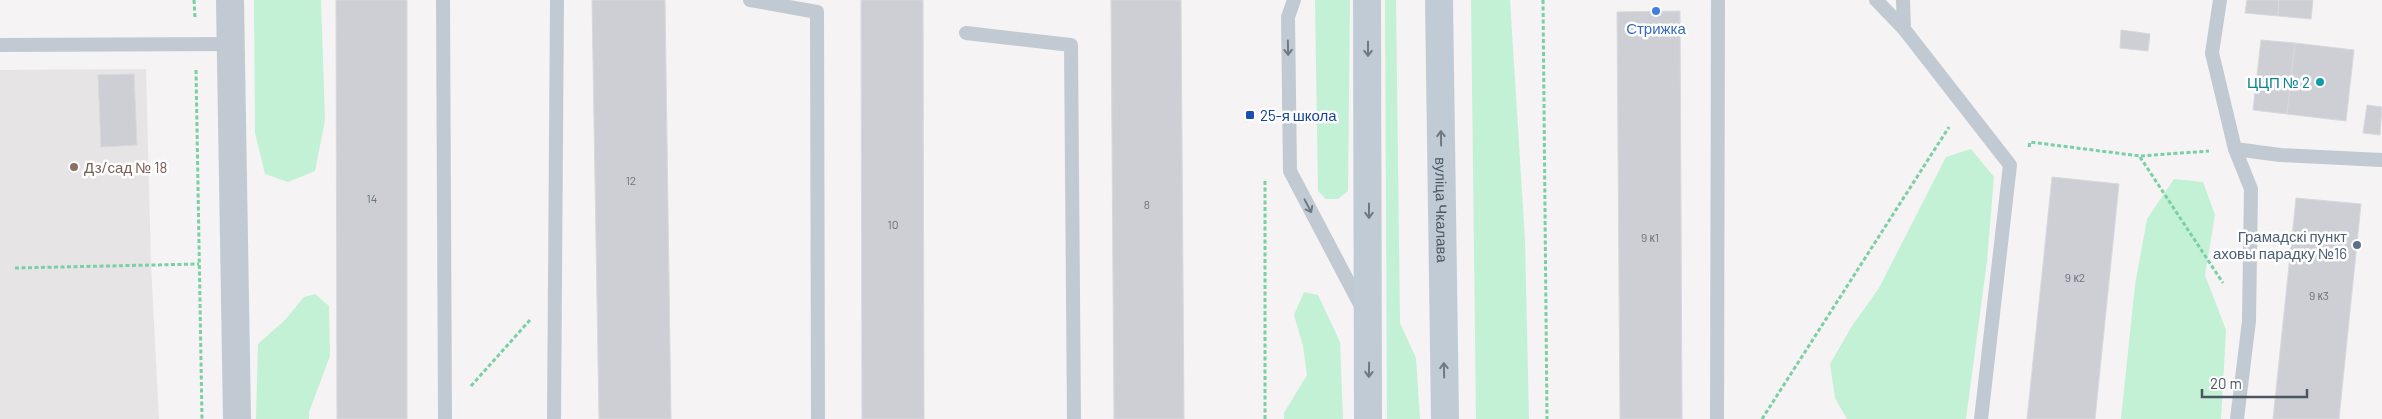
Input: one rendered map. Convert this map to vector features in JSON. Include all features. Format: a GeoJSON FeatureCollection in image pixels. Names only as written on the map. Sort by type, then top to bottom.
{"type":"FeatureCollection","features":[{"type":"Feature","properties":{"kind":"main road"},"geometry":{"type":"LineString","coordinates":[[1367,0],[1368,419]]}},
{"type":"Feature","properties":{"kind":"main road","name":"вуліца Чкалава"},"geometry":{"type":"LineString","coordinates":[[1439,0],[1445,419]]}},
{"type":"Feature","properties":{"kind":"street"},"geometry":{"type":"LineString","coordinates":[[230,0],[237,419]]}},
{"type":"Feature","properties":{"kind":"lane"},"geometry":{"type":"LineString","coordinates":[[443,0],[445,418]]}},
{"type":"Feature","properties":{"kind":"lane"},"geometry":{"type":"LineString","coordinates":[[554,419],[557,0]]}},
{"type":"Feature","properties":{"kind":"lane"},"geometry":{"type":"LineString","coordinates":[[750,0],[817,12],[818,419]]}},
{"type":"Feature","properties":{"kind":"lane"},"geometry":{"type":"LineString","coordinates":[[1294,0],[1288,17],[1290,171],[1369,321]]}},
{"type":"Feature","properties":{"kind":"lane"},"geometry":{"type":"LineString","coordinates":[[1718,0],[1718,419]]}},
{"type":"Feature","properties":{"kind":"lane"},"geometry":{"type":"LineString","coordinates":[[1876,0],[1904,29],[2010,165],[1981,419]]}},
{"type":"Feature","properties":{"kind":"lane"},"geometry":{"type":"LineString","coordinates":[[1904,0],[1904,29]]}},
{"type":"Feature","properties":{"kind":"lane"},"geometry":{"type":"LineString","coordinates":[[2220,0],[2212,53],[2235,149],[2251,189],[2249,321],[2237,419]]}},
{"type":"Feature","properties":{"kind":"lane"},"geometry":{"type":"LineString","coordinates":[[966,33],[1071,45],[1074,419]]}},
{"type":"Feature","properties":{"kind":"lane"},"geometry":{"type":"LineString","coordinates":[[0,45],[231,44]]}},
{"type":"Feature","properties":{"kind":"lane"},"geometry":{"type":"LineString","coordinates":[[2235,149],[2280,155],[2382,160]]}},
{"type":"Feature","properties":{"kind":"path"},"geometry":{"type":"LineString","coordinates":[[194,0],[202,419]]}},
{"type":"Feature","properties":{"kind":"path"},"geometry":{"type":"LineString","coordinates":[[1542,0],[1547,419]]}},
{"type":"Feature","properties":{"kind":"path"},"geometry":{"type":"LineString","coordinates":[[1762,419],[1963,105]]}},
{"type":"Feature","properties":{"kind":"path"},"geometry":{"type":"LineString","coordinates":[[2022,137],[2030,142],[2140,156],[2235,149]]}},
{"type":"Feature","properties":{"kind":"path"},"geometry":{"type":"LineString","coordinates":[[2029,152],[2030,142]]}},
{"type":"Feature","properties":{"kind":"path"},"geometry":{"type":"LineString","coordinates":[[2140,156],[2249,321]]}},
{"type":"Feature","properties":{"kind":"path"},"geometry":{"type":"LineString","coordinates":[[1265,170],[1265,419]]}},
{"type":"Feature","properties":{"kind":"path"},"geometry":{"type":"LineString","coordinates":[[15,268],[199,264]]}},
{"type":"Feature","properties":{"kind":"path"},"geometry":{"type":"LineString","coordinates":[[445,418],[555,291]]}},
{"type":"Feature","properties":{"kind":"shaded area","name":"Дз/сад № 18"},"geometry":{"type":"Polygon","coordinates":[[[146,69],[151,265],[159,419],[0,419],[0,70],[146,69]]]}},
{"type":"Feature","properties":{"kind":"green space"},"geometry":{"type":"Polygon","coordinates":[[[254,0],[321,0],[325,120],[315,171],[288,182],[265,174],[255,133],[254,0]]]}},
{"type":"Feature","properties":{"kind":"green space"},"geometry":{"type":"Polygon","coordinates":[[[1315,0],[1350,0],[1348,191],[1338,199],[1326,199],[1318,191],[1315,0]]]}},
{"type":"Feature","properties":{"kind":"green space"},"geometry":{"type":"Polygon","coordinates":[[[1385,0],[1396,0],[1400,323],[1416,358],[1420,419],[1387,419],[1385,0]]]}},
{"type":"Feature","properties":{"kind":"green space"},"geometry":{"type":"Polygon","coordinates":[[[1471,0],[1510,0],[1525,240],[1529,419],[1476,419],[1471,0]]]}},
{"type":"Feature","properties":{"kind":"green space"},"geometry":{"type":"Polygon","coordinates":[[[1971,149],[1994,177],[1987,261],[1966,419],[1847,419],[1835,398],[1830,364],[1852,326],[1879,288],[1946,157],[1971,149]]]}},
{"type":"Feature","properties":{"kind":"green space"},"geometry":{"type":"Polygon","coordinates":[[[2174,179],[2203,182],[2215,215],[2205,275],[2226,330],[2221,419],[2121,419],[2135,285],[2147,219],[2174,179]]]}},
{"type":"Feature","properties":{"kind":"green space"},"geometry":{"type":"Polygon","coordinates":[[[1304,292],[1318,295],[1340,342],[1343,419],[1284,419],[1284,413],[1307,375],[1303,346],[1294,315],[1304,292]]]}},
{"type":"Feature","properties":{"kind":"green space"},"geometry":{"type":"Polygon","coordinates":[[[315,294],[329,306],[330,356],[309,412],[309,419],[256,419],[258,344],[285,320],[304,297],[315,294]]]}},
{"type":"Feature","properties":{"kind":"building"},"geometry":{"type":"Polygon","coordinates":[[[336,0],[407,0],[407,419],[337,419],[336,0]]]}},
{"type":"Feature","properties":{"kind":"building"},"geometry":{"type":"Polygon","coordinates":[[[592,0],[665,0],[671,419],[599,419],[592,0]]]}},
{"type":"Feature","properties":{"kind":"building"},"geometry":{"type":"Polygon","coordinates":[[[861,0],[923,0],[924,419],[862,419],[861,0]]]}},
{"type":"Feature","properties":{"kind":"building"},"geometry":{"type":"Polygon","coordinates":[[[1111,0],[1181,0],[1184,419],[1114,419],[1111,0]]]}},
{"type":"Feature","properties":{"kind":"building"},"geometry":{"type":"Polygon","coordinates":[[[2247,0],[2279,0],[2278,16],[2245,13],[2247,0]]]}},
{"type":"Feature","properties":{"kind":"building"},"geometry":{"type":"Polygon","coordinates":[[[2279,0],[2313,0],[2311,19],[2278,16],[2279,0]]]}},
{"type":"Feature","properties":{"kind":"building"},"geometry":{"type":"Polygon","coordinates":[[[1680,11],[1682,419],[1620,419],[1617,12],[1680,11]]]}},
{"type":"Feature","properties":{"kind":"building"},"geometry":{"type":"Polygon","coordinates":[[[2121,30],[2150,34],[2148,51],[2120,48],[2121,30]]]}},
{"type":"Feature","properties":{"kind":"building"},"geometry":{"type":"Polygon","coordinates":[[[2261,40],[2295,43],[2287,114],[2253,110],[2261,40]]]}},
{"type":"Feature","properties":{"kind":"building","name":"ЦЦП № 2"},"geometry":{"type":"Polygon","coordinates":[[[2295,43],[2354,50],[2346,121],[2287,114],[2295,43]]]}},
{"type":"Feature","properties":{"kind":"building"},"geometry":{"type":"Polygon","coordinates":[[[134,74],[137,145],[101,147],[98,75],[134,74]]]}},
{"type":"Feature","properties":{"kind":"building"},"geometry":{"type":"Polygon","coordinates":[[[2367,105],[2382,107],[2380,135],[2363,133],[2367,105]]]}},
{"type":"Feature","properties":{"kind":"building"},"geometry":{"type":"Polygon","coordinates":[[[2052,177],[2119,184],[2095,419],[2027,419],[2052,177]]]}},
{"type":"Feature","properties":{"kind":"building"},"geometry":{"type":"Polygon","coordinates":[[[2296,198],[2361,204],[2339,419],[2273,419],[2296,198]]]}},
{"type":"Feature","properties":{"kind":"place","name":"Стрижка"},"geometry":{"type":"Point","coordinates":[1656,11]}},
{"type":"Feature","properties":{"kind":"place","name":"ЦЦП № 2"},"geometry":{"type":"Point","coordinates":[2320,82]}},
{"type":"Feature","properties":{"kind":"place","name":"25-я школа"},"geometry":{"type":"Point","coordinates":[1250,115]}},
{"type":"Feature","properties":{"kind":"place","name":"Дз/сад № 18"},"geometry":{"type":"Point","coordinates":[74,167]}},
{"type":"Feature","properties":{"kind":"place","name":"Грамадскі пункт аховы парадку №16"},"geometry":{"type":"Point","coordinates":[2357,245]}}]}
